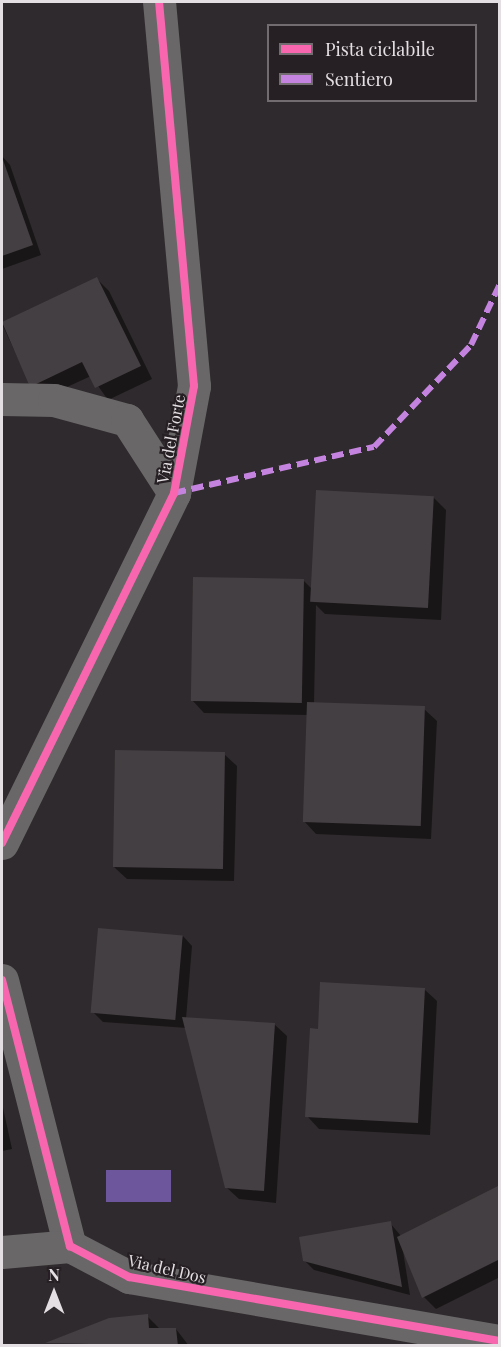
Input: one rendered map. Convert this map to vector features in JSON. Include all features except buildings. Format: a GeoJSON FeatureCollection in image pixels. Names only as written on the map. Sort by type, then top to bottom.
{"type":"FeatureCollection","features":[{"type":"Feature","properties":{"kind":"street","name":"Via del Forte"},"geometry":{"type":"LineString","coordinates":[[2,843],[174,493],[194,386],[159,2]]}},
{"type":"Feature","properties":{"kind":"street","name":"Via del Forte"},"geometry":{"type":"LineString","coordinates":[[2,399],[54,400],[127,420],[174,493]]}},
{"type":"Feature","properties":{"kind":"street"},"geometry":{"type":"LineString","coordinates":[[2,980],[70,1246],[2,1252]]}},
{"type":"Feature","properties":{"kind":"street","name":"Via del Dos"},"geometry":{"type":"LineString","coordinates":[[70,1246],[129,1277],[500,1341]]}},
{"type":"Feature","properties":{"kind":"shaded area"},"geometry":{"type":"Polygon","coordinates":[[[106,1170],[171,1170],[171,1202],[106,1202],[106,1170]]]}},
{"type":"Feature","properties":{"kind":"marked path"},"geometry":{"type":"LineString","coordinates":[[174,493],[374,447],[471,345],[500,284]]}},
{"type":"Feature","properties":{"kind":"cycle path"},"geometry":{"type":"LineString","coordinates":[[2,843],[174,493],[194,386],[159,2]]}},
{"type":"Feature","properties":{"kind":"cycle path"},"geometry":{"type":"LineString","coordinates":[[2,980],[70,1246],[129,1277],[500,1341]]}}]}
